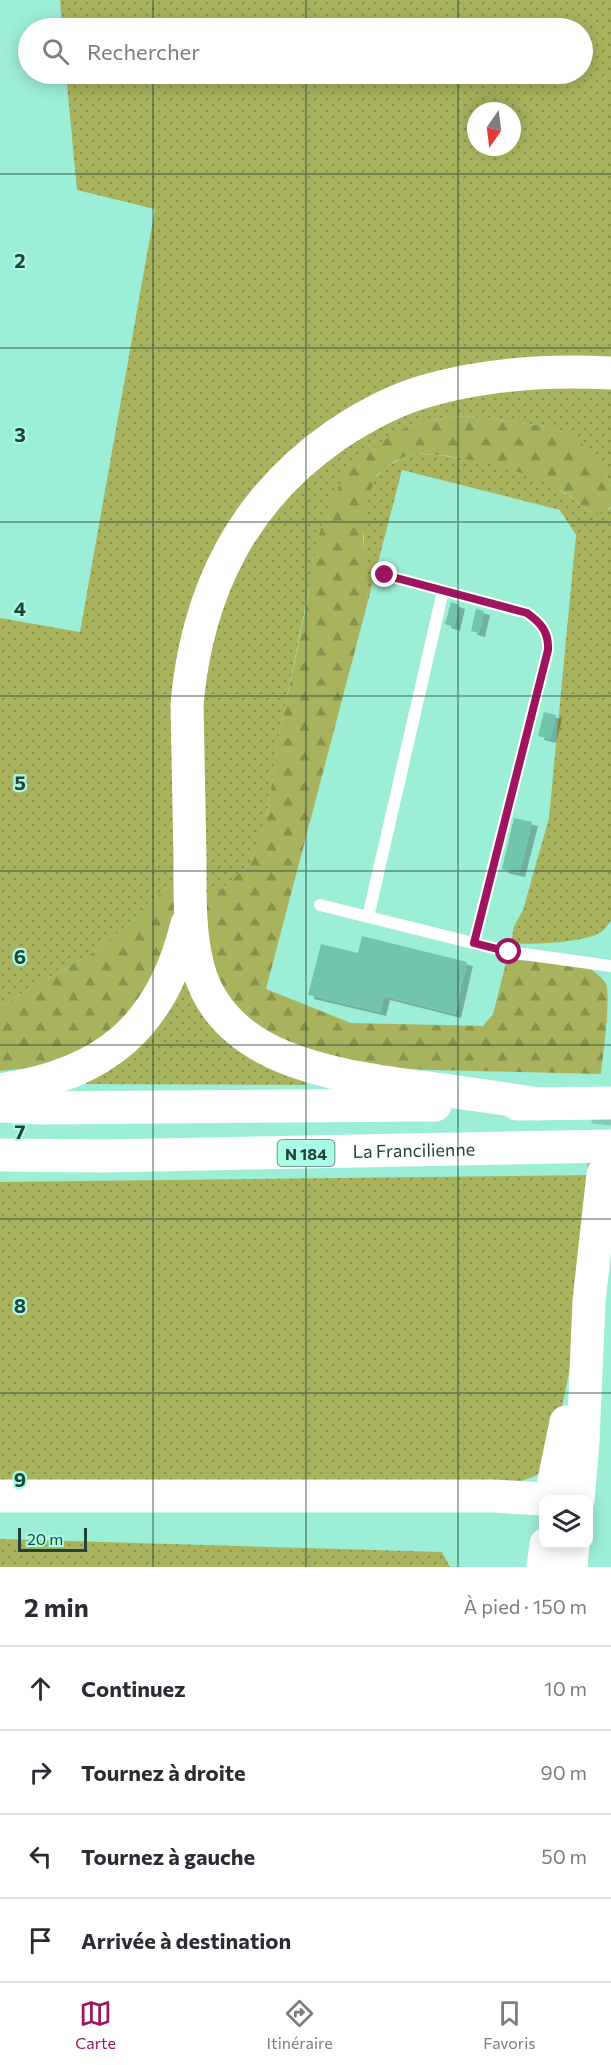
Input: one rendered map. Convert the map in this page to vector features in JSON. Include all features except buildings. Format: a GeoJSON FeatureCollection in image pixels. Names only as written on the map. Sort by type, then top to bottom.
{"type":"FeatureCollection","features":[{"type":"Feature","properties":{"kind":"main road"},"geometry":{"type":"LineString","coordinates":[[539,1104],[333,1073],[286,1059],[260,1046],[237,1030],[217,1008],[205,989],[198,967],[190,910],[187,704],[189,673],[199,629],[216,579],[246,523],[269,493],[308,457],[356,422],[424,391],[459,382],[499,377],[611,373]]}},
{"type":"Feature","properties":{"kind":"main road"},"geometry":{"type":"LineString","coordinates":[[0,1090],[63,1075],[104,1055],[122,1042],[157,1003],[169,980],[180,952],[190,910]]}},
{"type":"Feature","properties":{"kind":"main road"},"geometry":{"type":"LineString","coordinates":[[0,1106],[38,1108],[350,1107],[611,1103]]}},
{"type":"Feature","properties":{"kind":"main road","name":"La Francilienne"},"geometry":{"type":"LineString","coordinates":[[0,1155],[607,1160]]}},
{"type":"Feature","properties":{"kind":"main road"},"geometry":{"type":"LineString","coordinates":[[0,1163],[104,1156]]}},
{"type":"Feature","properties":{"kind":"main road"},"geometry":{"type":"LineString","coordinates":[[560,1495],[595,1301],[607,1160]]}},
{"type":"Feature","properties":{"kind":"main road"},"geometry":{"type":"LineString","coordinates":[[0,1496],[494,1496],[539,1498]]}},
{"type":"Feature","properties":{"kind":"main road"},"geometry":{"type":"LineString","coordinates":[[543,1567],[545,1549]]}},
{"type":"Feature","properties":{"kind":"main road"},"geometry":{"type":"LineString","coordinates":[[571,1567],[573,1549]]}},
{"type":"Feature","properties":{"kind":"lane"},"geometry":{"type":"LineString","coordinates":[[385,575],[527,613],[540,623],[549,639],[474,943]]}},
{"type":"Feature","properties":{"kind":"lane"},"geometry":{"type":"LineString","coordinates":[[368,917],[443,591]]}},
{"type":"Feature","properties":{"kind":"lane"},"geometry":{"type":"LineString","coordinates":[[320,905],[509,952],[611,966]]}},
{"type":"Feature","properties":{"kind":"green space"},"geometry":{"type":"Polygon","coordinates":[[[60,0],[611,0],[611,362],[432,374],[225,533],[178,880],[154,898],[130,923],[94,952],[0,1006],[0,618],[80,632],[155,209],[77,190],[67,84],[593,84],[593,18],[61,18],[60,0]]]}},
{"type":"Feature","properties":{"kind":"green space"},"geometry":{"type":"Polygon","coordinates":[[[535,387],[611,389],[611,486],[606,473],[568,433],[536,425],[478,417],[452,416],[409,426],[323,520],[278,741],[266,823],[249,864],[206,903],[202,689],[219,613],[245,554],[283,497],[377,423],[451,397],[535,387]]]}},
{"type":"Feature","properties":{"kind":"green space"},"geometry":{"type":"Polygon","coordinates":[[[452,416],[536,425],[568,433],[590,450],[606,473],[611,486],[611,506],[603,514],[590,512],[565,493],[538,478],[493,464],[449,456],[415,453],[395,461],[377,475],[367,499],[363,539],[368,601],[266,989],[351,1023],[483,1026],[493,1014],[507,959],[584,966],[602,978],[606,984],[608,1001],[601,1074],[357,1066],[274,1042],[225,999],[210,962],[206,903],[249,864],[266,823],[278,741],[323,520],[346,472],[379,443],[409,426],[452,416]]]}},
{"type":"Feature","properties":{"kind":"green space"},"geometry":{"type":"Polygon","coordinates":[[[415,453],[478,461],[524,472],[552,485],[590,512],[610,509],[611,506],[611,921],[602,931],[593,936],[557,942],[511,943],[514,926],[523,910],[549,818],[576,535],[560,510],[402,470],[368,601],[364,534],[367,499],[379,474],[387,467],[415,453]]]}},
{"type":"Feature","properties":{"kind":"green space"},"geometry":{"type":"Polygon","coordinates":[[[178,880],[170,956],[116,1032],[47,1066],[0,1071],[0,1006],[94,952],[130,923],[154,898],[178,880]]]}},
{"type":"Feature","properties":{"kind":"green space"},"geometry":{"type":"Polygon","coordinates":[[[189,979],[305,1076],[306,1085],[87,1084],[85,1079],[183,980],[189,979]]]}},
{"type":"Feature","properties":{"kind":"green space"},"geometry":{"type":"Polygon","coordinates":[[[590,1175],[573,1353],[551,1461],[542,1472],[525,1480],[505,1484],[0,1480],[0,1182],[590,1175]]]}},
{"type":"Feature","properties":{"kind":"green space"},"geometry":{"type":"Polygon","coordinates":[[[0,1539],[442,1552],[450,1567],[0,1567],[0,1539]]]}},
{"type":"Feature","properties":{"kind":"tunnel"},"geometry":{"type":"LineString","coordinates":[[603,1174],[611,1093]]}},
{"type":"Feature","properties":{"kind":"route"},"geometry":{"type":"LineString","coordinates":[[385,575],[527,613],[540,623],[549,639],[474,943],[509,952]]}}]}
